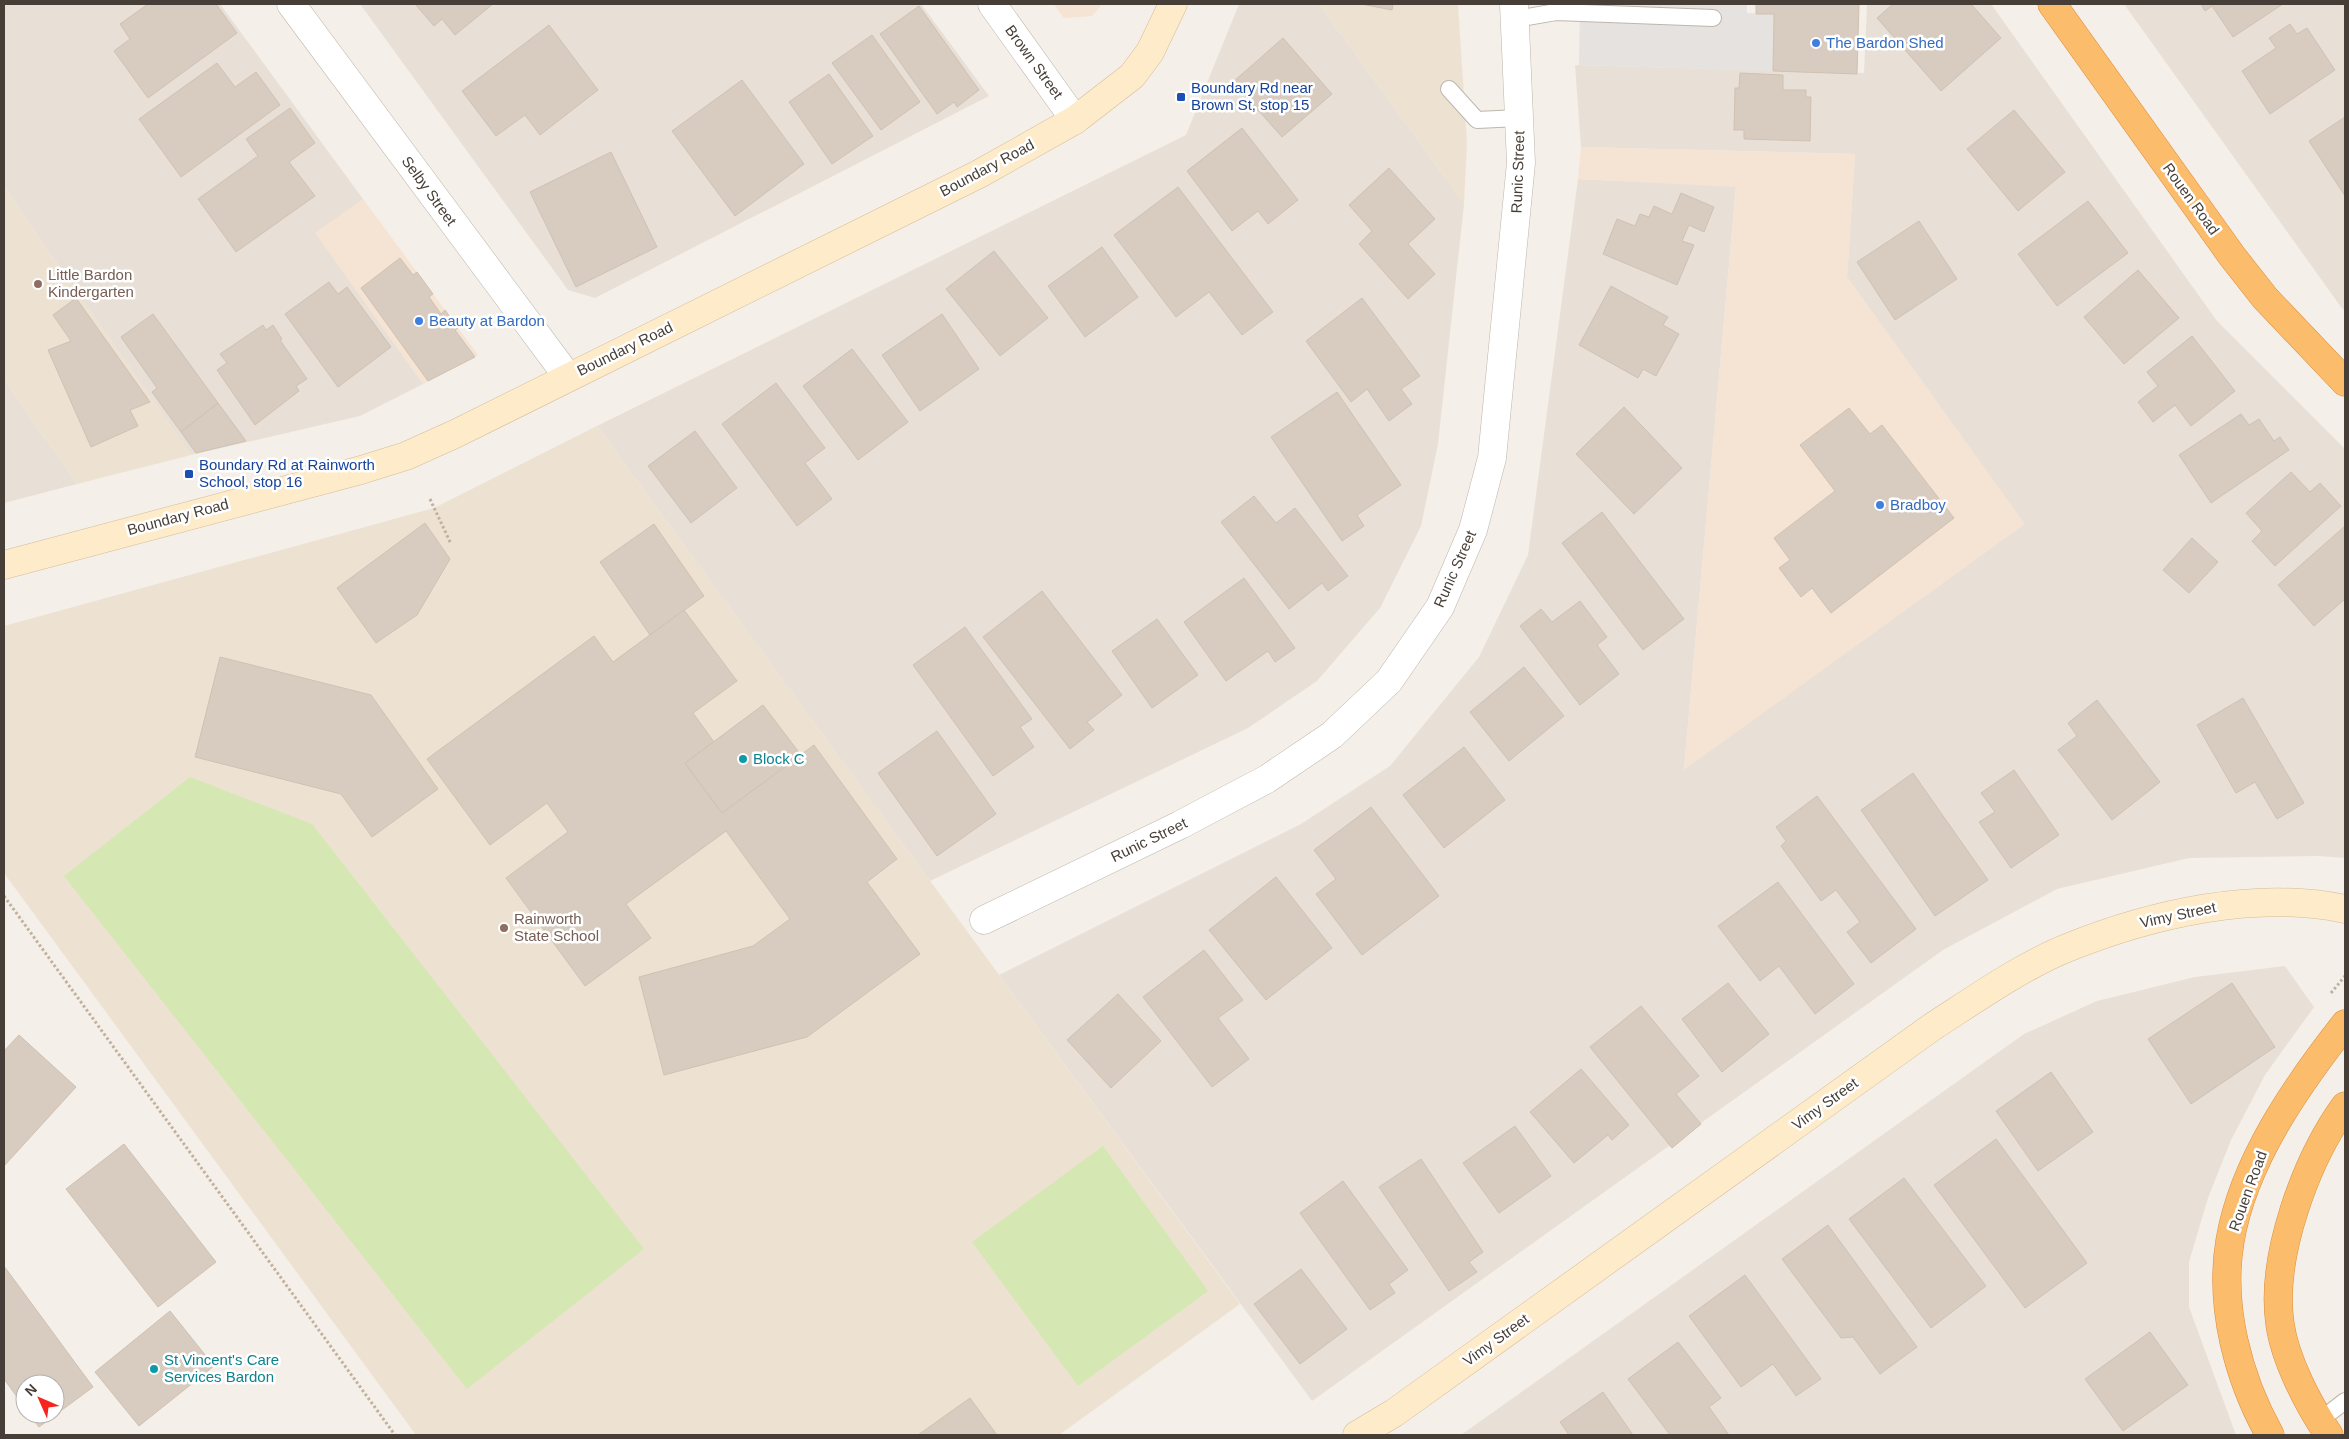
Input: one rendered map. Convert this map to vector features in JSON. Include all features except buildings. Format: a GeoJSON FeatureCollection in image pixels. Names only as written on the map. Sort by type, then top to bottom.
{"type":"FeatureCollection","features":[{"type":"Feature","properties":{"kind":"highway","name":"Rouen Road"},"geometry":{"type":"LineString","coordinates":[[2052,4],[2169,170],[2254,284],[2316,353],[2345,382]]}},
{"type":"Feature","properties":{"kind":"highway","name":"Rouen Road"},"geometry":{"type":"LineString","coordinates":[[2270,1435],[2240,1366],[2232,1329],[2227,1287],[2230,1241],[2238,1208],[2255,1164],[2298,1088],[2345,1024]]}},
{"type":"Feature","properties":{"kind":"highway"},"geometry":{"type":"LineString","coordinates":[[2324,1428],[2290,1357],[2280,1325],[2279,1292],[2288,1230],[2301,1191],[2320,1150],[2345,1106]]}},
{"type":"Feature","properties":{"kind":"main road","name":"Boundary Road"},"geometry":{"type":"LineString","coordinates":[[4,564],[361,470],[406,456],[455,434],[917,206],[979,174],[1075,120],[1132,76],[1150,52],[1173,4]]}},
{"type":"Feature","properties":{"kind":"main road","name":"Vimy Street"},"geometry":{"type":"LineString","coordinates":[[1357,1435],[1394,1413],[1932,1027],[1999,984],[2066,948],[2135,924],[2224,905],[2305,902],[2345,909]]}},
{"type":"Feature","properties":{"kind":"street","name":"Selby Street"},"geometry":{"type":"LineString","coordinates":[[291,4],[568,377]]}},
{"type":"Feature","properties":{"kind":"street","name":"Brown Street"},"geometry":{"type":"LineString","coordinates":[[992,4],[1075,120]]}},
{"type":"Feature","properties":{"kind":"street","name":"Runic Street"},"geometry":{"type":"LineString","coordinates":[[984,920],[1180,825],[1249,788],[1332,735],[1388,681],[1440,607],[1473,530],[1492,458],[1521,163],[1515,12]]}},
{"type":"Feature","properties":{"kind":"lane"},"geometry":{"type":"LineString","coordinates":[[1515,12],[1713,18]]}},
{"type":"Feature","properties":{"kind":"lane"},"geometry":{"type":"LineString","coordinates":[[1450,89],[1477,120],[1519,118]]}},
{"type":"Feature","properties":{"kind":"lane"},"geometry":{"type":"LineString","coordinates":[[2324,1428],[2345,1400]]}},
{"type":"Feature","properties":{"kind":"path"},"geometry":{"type":"LineString","coordinates":[[430,499],[451,544]]}},
{"type":"Feature","properties":{"kind":"path"},"geometry":{"type":"LineString","coordinates":[[4,896],[395,1435]]}},
{"type":"Feature","properties":{"kind":"shaded area"},"geometry":{"type":"Polygon","coordinates":[[[4,4],[220,4],[363,199],[316,233],[423,384],[360,416],[191,455],[4,187],[4,4]]]}},
{"type":"Feature","properties":{"kind":"shaded area"},"geometry":{"type":"Polygon","coordinates":[[[360,4],[921,4],[989,96],[595,298],[568,290],[360,4]]]}},
{"type":"Feature","properties":{"kind":"shaded area"},"geometry":{"type":"Polygon","coordinates":[[[1054,4],[1102,4],[1092,16],[1064,18],[1054,4]]]}},
{"type":"Feature","properties":{"kind":"shaded area"},"geometry":{"type":"Polygon","coordinates":[[[1239,4],[1319,4],[1464,204],[1438,444],[1421,526],[1380,608],[1317,681],[1248,728],[930,881],[597,426],[1186,135],[1239,4]]]}},
{"type":"Feature","properties":{"kind":"shaded area"},"geometry":{"type":"Polygon","coordinates":[[[1319,4],[1458,4],[1467,143],[1464,204],[1319,4]]]}},
{"type":"Feature","properties":{"kind":"shaded area"},"geometry":{"type":"Polygon","coordinates":[[[1580,4],[1747,4],[1747,13],[1774,14],[1773,71],[1579,65],[1580,4]]]}},
{"type":"Feature","properties":{"kind":"shaded area"},"geometry":{"type":"Polygon","coordinates":[[[1867,4],[1991,4],[2217,321],[2345,449],[2345,858],[2318,856],[2189,858],[2057,889],[1943,950],[1312,1401],[999,975],[1301,824],[1390,766],[1479,657],[1528,555],[1578,179],[1736,186],[1684,769],[2024,524],[1847,277],[1855,154],[1581,147],[1575,65],[1864,73],[1867,4]]]}},
{"type":"Feature","properties":{"kind":"shaded area"},"geometry":{"type":"Polygon","coordinates":[[[2124,4],[2345,4],[2345,311],[2341,307],[2124,4]]]}},
{"type":"Feature","properties":{"kind":"shaded area"},"geometry":{"type":"Polygon","coordinates":[[[1581,147],[1855,154],[1847,277],[2025,524],[1684,770],[1736,187],[1578,179],[1581,147]]]}},
{"type":"Feature","properties":{"kind":"shaded area","name":"Little Bardon Kindergarten"},"geometry":{"type":"Polygon","coordinates":[[[4,187],[191,455],[77,484],[4,380],[4,187]]]}},
{"type":"Feature","properties":{"kind":"shaded area"},"geometry":{"type":"Polygon","coordinates":[[[363,199],[478,355],[423,384],[315,233],[363,199]]]}},
{"type":"Feature","properties":{"kind":"shaded area"},"geometry":{"type":"Polygon","coordinates":[[[4,380],[77,484],[4,503],[4,380]]]}},
{"type":"Feature","properties":{"kind":"shaded area","name":"Rainworth State School"},"geometry":{"type":"Polygon","coordinates":[[[597,426],[1240,1304],[1059,1435],[416,1435],[4,873],[4,626],[434,508],[597,426]]]}},
{"type":"Feature","properties":{"kind":"shaded area"},"geometry":{"type":"Polygon","coordinates":[[[2285,966],[2314,1007],[2265,1075],[2231,1140],[2208,1198],[2189,1262],[2189,1307],[2236,1435],[1461,1435],[2024,1034],[2097,1001],[2195,977],[2285,966]]]}},
{"type":"Feature","properties":{"kind":"green space"},"geometry":{"type":"Polygon","coordinates":[[[190,777],[312,824],[644,1249],[467,1389],[64,876],[190,777]]]}},
{"type":"Feature","properties":{"kind":"green space"},"geometry":{"type":"Polygon","coordinates":[[[1103,1146],[1208,1291],[1078,1386],[972,1242],[1103,1146]]]}},
{"type":"Feature","properties":{"kind":"place","name":"The Bardon Shed"},"geometry":{"type":"Point","coordinates":[1816,43]}},
{"type":"Feature","properties":{"kind":"place","name":"Boundary Rd near Brown St, stop 15"},"geometry":{"type":"Point","coordinates":[1181,97]}},
{"type":"Feature","properties":{"kind":"place","name":"Little Bardon Kindergarten"},"geometry":{"type":"Point","coordinates":[38,284]}},
{"type":"Feature","properties":{"kind":"place","name":"Beauty at Bardon"},"geometry":{"type":"Point","coordinates":[419,321]}},
{"type":"Feature","properties":{"kind":"place","name":"Boundary Rd at Rainworth School, stop 16"},"geometry":{"type":"Point","coordinates":[189,474]}},
{"type":"Feature","properties":{"kind":"place","name":"Bradboy"},"geometry":{"type":"Point","coordinates":[1880,505]}},
{"type":"Feature","properties":{"kind":"place","name":"Block C"},"geometry":{"type":"Point","coordinates":[743,759]}},
{"type":"Feature","properties":{"kind":"place","name":"Rainworth State School"},"geometry":{"type":"Point","coordinates":[504,928]}},
{"type":"Feature","properties":{"kind":"place","name":"St Vincent's Care Services Bardon"},"geometry":{"type":"Point","coordinates":[154,1369]}}]}
